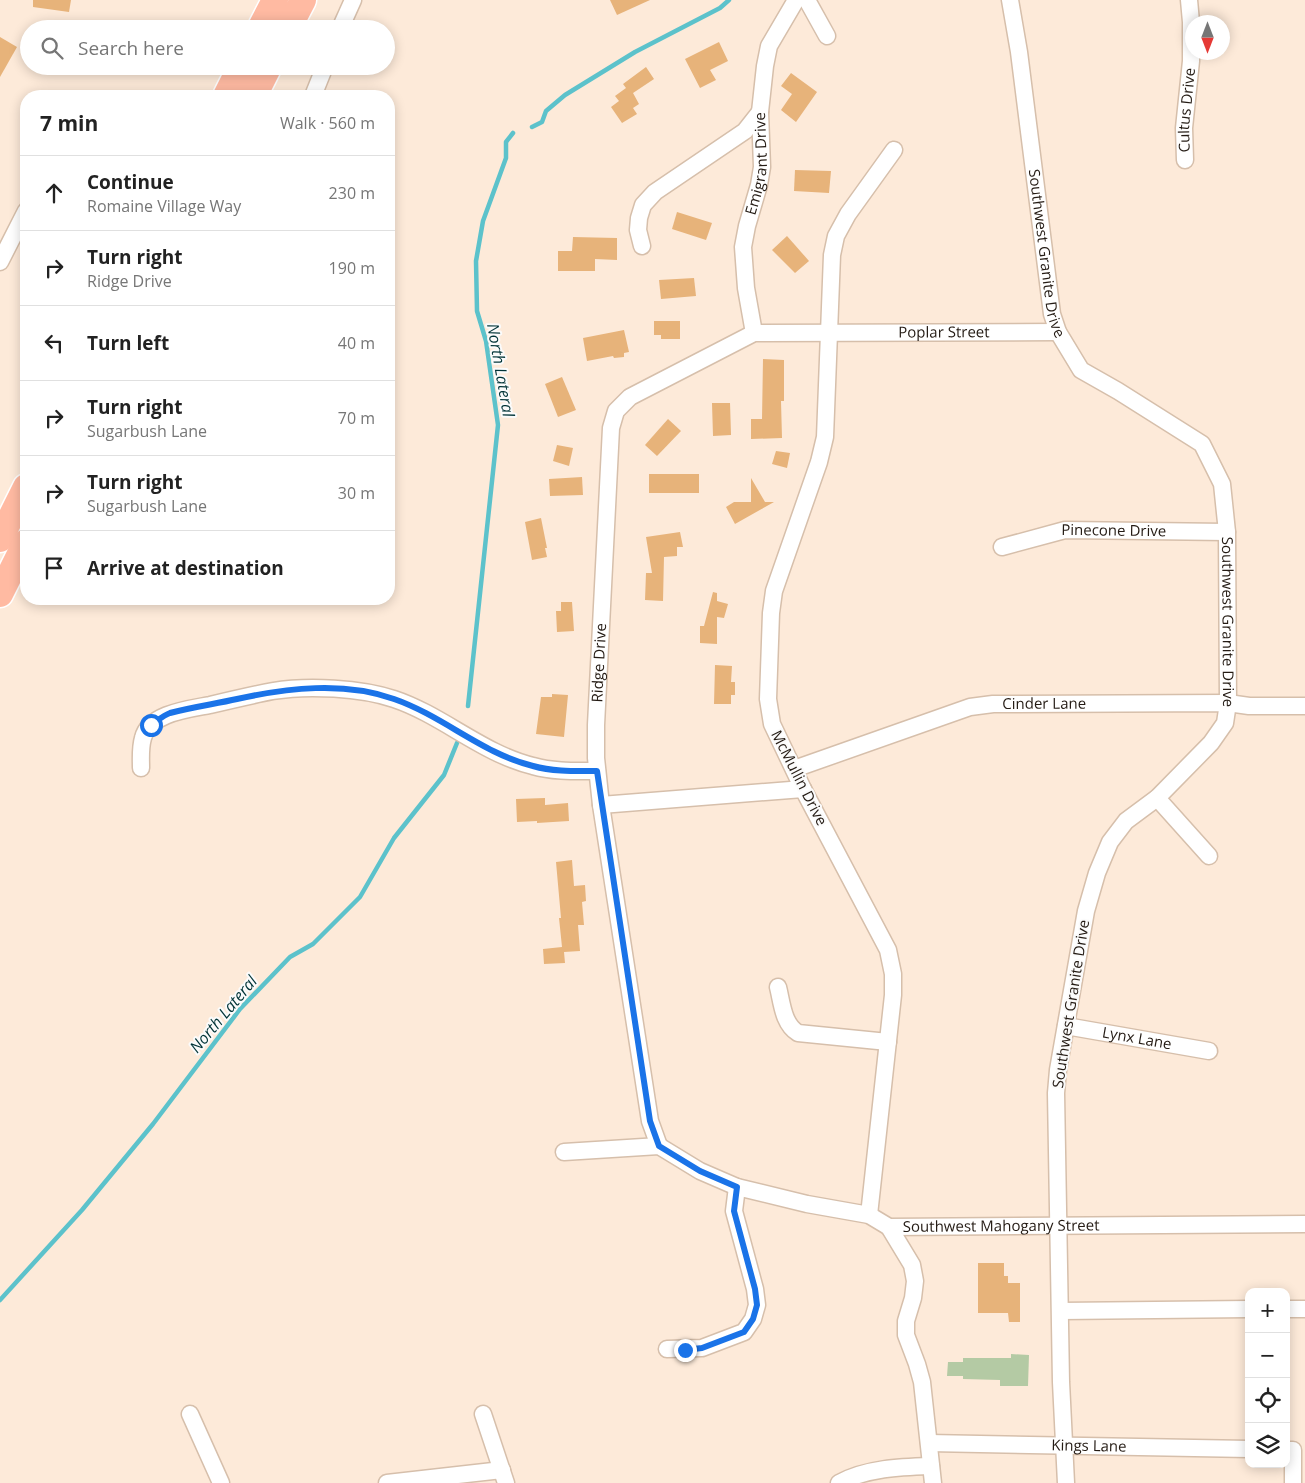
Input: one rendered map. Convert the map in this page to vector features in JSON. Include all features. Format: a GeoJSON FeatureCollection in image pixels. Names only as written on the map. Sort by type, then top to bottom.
{"type":"FeatureCollection","features":[{"type":"Feature","properties":{"kind":"highway"},"geometry":{"type":"LineString","coordinates":[[265,20],[275,0]]}},
{"type":"Feature","properties":{"kind":"highway"},"geometry":{"type":"LineString","coordinates":[[293,20],[303,0]]}},
{"type":"Feature","properties":{"kind":"highway"},"geometry":{"type":"LineString","coordinates":[[229,90],[236,75]]}},
{"type":"Feature","properties":{"kind":"highway"},"geometry":{"type":"LineString","coordinates":[[257,90],[264,75]]}},
{"type":"Feature","properties":{"kind":"highway"},"geometry":{"type":"LineString","coordinates":[[0,539],[20,499]]}},
{"type":"Feature","properties":{"kind":"highway"},"geometry":{"type":"LineString","coordinates":[[0,594],[20,556]]}},
{"type":"Feature","properties":{"kind":"highway"},"geometry":{"type":"LineString","coordinates":[[0,610],[20,557]]}},
{"type":"Feature","properties":{"kind":"street"},"geometry":{"type":"LineString","coordinates":[[344,20],[352,0]]}},
{"type":"Feature","properties":{"kind":"street","name":"Emigrant Drive"},"geometry":{"type":"LineString","coordinates":[[754,333],[746,288],[743,246],[747,226],[760,185],[762,167],[760,112],[765,66],[769,46],[796,0]]}},
{"type":"Feature","properties":{"kind":"street"},"geometry":{"type":"LineString","coordinates":[[807,0],[828,36]]}},
{"type":"Feature","properties":{"kind":"street","name":"Southwest Granite Drive"},"geometry":{"type":"LineString","coordinates":[[1010,0],[1052,314],[1058,332],[1081,370],[1202,444],[1222,484],[1227,532],[1228,703],[1225,723],[1211,743],[1157,798],[1126,821],[1110,842],[1097,873],[1086,911],[1058,1070],[1056,1093],[1063,1446],[1066,1483]]}},
{"type":"Feature","properties":{"kind":"street","name":"Cultus Drive"},"geometry":{"type":"LineString","coordinates":[[1185,160],[1184,128],[1191,61],[1189,0]]}},
{"type":"Feature","properties":{"kind":"street"},"geometry":{"type":"LineString","coordinates":[[315,90],[321,75]]}},
{"type":"Feature","properties":{"kind":"street"},"geometry":{"type":"LineString","coordinates":[[642,246],[638,230],[639,218],[644,205],[655,192],[744,131],[760,112]]}},
{"type":"Feature","properties":{"kind":"street","name":"McMullin Drive"},"geometry":{"type":"LineString","coordinates":[[869,1216],[893,995],[888,950],[803,789],[772,724],[768,699],[771,612],[774,591],[819,462],[825,437],[832,255],[836,236],[848,214],[894,150]]}},
{"type":"Feature","properties":{"kind":"street"},"geometry":{"type":"LineString","coordinates":[[0,262],[20,223]]}},
{"type":"Feature","properties":{"kind":"street","name":"Poplar Street"},"geometry":{"type":"LineString","coordinates":[[830,333],[1058,332]]}},
{"type":"Feature","properties":{"kind":"street","name":"Ridge Drive"},"geometry":{"type":"LineString","coordinates":[[659,1146],[650,1121],[597,771],[596,715],[611,428],[616,411],[630,397],[754,333],[830,333]]}},
{"type":"Feature","properties":{"kind":"street","name":"Pinecone Drive"},"geometry":{"type":"LineString","coordinates":[[1002,547],[1065,530],[1227,532]]}},
{"type":"Feature","properties":{"kind":"street"},"geometry":{"type":"LineString","coordinates":[[140,768],[143,737],[151,725],[169,714],[275,691],[326,688],[369,692],[394,699],[427,713],[495,752],[532,766],[557,771],[597,771]]}},
{"type":"Feature","properties":{"kind":"street","name":"Cinder Lane"},"geometry":{"type":"LineString","coordinates":[[794,769],[970,707],[985,705],[1228,703],[1249,706],[1305,706]]}},
{"type":"Feature","properties":{"kind":"street"},"geometry":{"type":"LineString","coordinates":[[601,805],[803,789]]}},
{"type":"Feature","properties":{"kind":"street"},"geometry":{"type":"LineString","coordinates":[[1157,798],[1209,856]]}},
{"type":"Feature","properties":{"kind":"street"},"geometry":{"type":"LineString","coordinates":[[778,987],[787,1021],[792,1029],[798,1033],[888,1042]]}},
{"type":"Feature","properties":{"kind":"street","name":"Lynx Lane"},"geometry":{"type":"LineString","coordinates":[[1066,1026],[1209,1051]]}},
{"type":"Feature","properties":{"kind":"street"},"geometry":{"type":"LineString","coordinates":[[564,1152],[659,1146]]}},
{"type":"Feature","properties":{"kind":"street","name":"Southwest Mahogany Street"},"geometry":{"type":"LineString","coordinates":[[659,1146],[700,1171],[737,1187],[869,1216],[889,1227],[1305,1224]]}},
{"type":"Feature","properties":{"kind":"street"},"geometry":{"type":"LineString","coordinates":[[667,1349],[702,1348],[744,1332],[753,1319],[757,1305],[755,1289],[734,1211],[737,1187]]}},
{"type":"Feature","properties":{"kind":"street"},"geometry":{"type":"LineString","coordinates":[[889,1227],[912,1265],[915,1282],[913,1298],[906,1321],[906,1335],[922,1382],[933,1483]]}},
{"type":"Feature","properties":{"kind":"street"},"geometry":{"type":"LineString","coordinates":[[1061,1311],[1245,1309]]}},
{"type":"Feature","properties":{"kind":"street"},"geometry":{"type":"LineString","coordinates":[[1290,1309],[1305,1309]]}},
{"type":"Feature","properties":{"kind":"street"},"geometry":{"type":"LineString","coordinates":[[190,1414],[221,1483]]}},
{"type":"Feature","properties":{"kind":"street"},"geometry":{"type":"LineString","coordinates":[[387,1483],[504,1476],[483,1414]]}},
{"type":"Feature","properties":{"kind":"street","name":"Kings Lane"},"geometry":{"type":"LineString","coordinates":[[929,1443],[1245,1449]]}},
{"type":"Feature","properties":{"kind":"street"},"geometry":{"type":"LineString","coordinates":[[1290,1450],[1293,1450],[1293,1483]]}},
{"type":"Feature","properties":{"kind":"street"},"geometry":{"type":"LineString","coordinates":[[839,1483],[868,1472],[891,1468],[932,1466]]}},
{"type":"Feature","properties":{"kind":"green space"},"geometry":{"type":"Polygon","coordinates":[[[1011,1354],[1029,1355],[1028,1386],[1000,1386],[1000,1380],[963,1379],[963,1376],[947,1376],[948,1362],[963,1362],[963,1358],[1011,1358],[1011,1354]]]}},
{"type":"Feature","properties":{"kind":"building"},"geometry":{"type":"Polygon","coordinates":[[[33,0],[71,0],[69,12],[33,7],[33,0]]]}},
{"type":"Feature","properties":{"kind":"building"},"geometry":{"type":"Polygon","coordinates":[[[610,0],[650,0],[617,15],[610,0]]]}},
{"type":"Feature","properties":{"kind":"building"},"geometry":{"type":"Polygon","coordinates":[[[0,37],[17,47],[0,77],[0,37]]]}},
{"type":"Feature","properties":{"kind":"building"},"geometry":{"type":"Polygon","coordinates":[[[719,42],[728,61],[710,70],[716,80],[700,88],[685,59],[719,42]]]}},
{"type":"Feature","properties":{"kind":"building"},"geometry":{"type":"Polygon","coordinates":[[[646,67],[654,79],[633,93],[639,104],[633,108],[637,114],[622,123],[611,107],[619,101],[615,96],[626,88],[623,84],[646,67]]]}},
{"type":"Feature","properties":{"kind":"building"},"geometry":{"type":"Polygon","coordinates":[[[791,73],[817,92],[796,122],[781,110],[792,94],[781,86],[791,73]]]}},
{"type":"Feature","properties":{"kind":"building"},"geometry":{"type":"Polygon","coordinates":[[[795,170],[831,171],[829,193],[794,191],[795,170]]]}},
{"type":"Feature","properties":{"kind":"building"},"geometry":{"type":"Polygon","coordinates":[[[677,212],[712,223],[706,240],[672,229],[677,212]]]}},
{"type":"Feature","properties":{"kind":"building"},"geometry":{"type":"Polygon","coordinates":[[[787,236],[809,261],[795,273],[772,250],[787,236]]]}},
{"type":"Feature","properties":{"kind":"building"},"geometry":{"type":"Polygon","coordinates":[[[573,237],[617,238],[617,260],[595,259],[595,271],[558,271],[558,251],[572,251],[573,237]]]}},
{"type":"Feature","properties":{"kind":"building"},"geometry":{"type":"Polygon","coordinates":[[[694,278],[696,296],[661,299],[659,280],[694,278]]]}},
{"type":"Feature","properties":{"kind":"building"},"geometry":{"type":"Polygon","coordinates":[[[654,321],[680,321],[680,339],[661,339],[661,335],[654,335],[654,321]]]}},
{"type":"Feature","properties":{"kind":"building"},"geometry":{"type":"Polygon","coordinates":[[[624,330],[629,352],[624,353],[624,357],[614,358],[613,356],[587,361],[583,338],[624,330]]]}},
{"type":"Feature","properties":{"kind":"building"},"geometry":{"type":"Polygon","coordinates":[[[763,359],[784,360],[784,401],[781,401],[782,438],[751,439],[751,419],[762,419],[763,359]]]}},
{"type":"Feature","properties":{"kind":"building"},"geometry":{"type":"Polygon","coordinates":[[[562,377],[576,410],[558,417],[545,384],[562,377]]]}},
{"type":"Feature","properties":{"kind":"building"},"geometry":{"type":"Polygon","coordinates":[[[712,403],[730,403],[731,435],[713,436],[712,403]]]}},
{"type":"Feature","properties":{"kind":"building"},"geometry":{"type":"Polygon","coordinates":[[[668,419],[681,431],[657,456],[645,445],[668,419]]]}},
{"type":"Feature","properties":{"kind":"building"},"geometry":{"type":"Polygon","coordinates":[[[557,445],[573,448],[569,466],[553,461],[557,445]]]}},
{"type":"Feature","properties":{"kind":"building"},"geometry":{"type":"Polygon","coordinates":[[[776,451],[790,453],[787,468],[772,464],[776,451]]]}},
{"type":"Feature","properties":{"kind":"building"},"geometry":{"type":"Polygon","coordinates":[[[649,474],[699,474],[699,493],[649,493],[649,474]]]}},
{"type":"Feature","properties":{"kind":"building"},"geometry":{"type":"Polygon","coordinates":[[[582,477],[583,495],[550,496],[549,479],[582,477]]]}},
{"type":"Feature","properties":{"kind":"building"},"geometry":{"type":"Polygon","coordinates":[[[751,478],[765,502],[774,502],[735,524],[726,507],[734,502],[751,502],[751,478]]]}},
{"type":"Feature","properties":{"kind":"building"},"geometry":{"type":"Polygon","coordinates":[[[541,518],[547,557],[532,560],[525,522],[541,518]]]}},
{"type":"Feature","properties":{"kind":"building"},"geometry":{"type":"Polygon","coordinates":[[[680,532],[683,547],[677,547],[677,556],[664,557],[663,601],[645,600],[646,573],[652,573],[646,537],[680,532]]]}},
{"type":"Feature","properties":{"kind":"building"},"geometry":{"type":"Polygon","coordinates":[[[713,592],[717,593],[717,601],[728,604],[724,618],[717,617],[717,644],[700,643],[700,626],[704,626],[713,592]]]}},
{"type":"Feature","properties":{"kind":"building"},"geometry":{"type":"Polygon","coordinates":[[[561,602],[572,602],[574,631],[557,632],[556,611],[561,611],[561,602]]]}},
{"type":"Feature","properties":{"kind":"building"},"geometry":{"type":"Polygon","coordinates":[[[715,665],[732,666],[731,682],[735,682],[735,695],[731,695],[731,704],[714,704],[715,665]]]}},
{"type":"Feature","properties":{"kind":"building"},"geometry":{"type":"Polygon","coordinates":[[[552,694],[568,695],[564,737],[536,734],[541,697],[552,697],[552,694]]]}},
{"type":"Feature","properties":{"kind":"building"},"geometry":{"type":"Polygon","coordinates":[[[545,798],[545,805],[568,803],[569,821],[517,822],[516,799],[545,798]]]}},
{"type":"Feature","properties":{"kind":"building"},"geometry":{"type":"Polygon","coordinates":[[[572,860],[574,886],[585,885],[586,901],[582,902],[584,925],[578,925],[580,951],[564,952],[565,963],[544,964],[543,949],[562,947],[556,862],[572,860]]]}},
{"type":"Feature","properties":{"kind":"building"},"geometry":{"type":"Polygon","coordinates":[[[978,1263],[1004,1263],[1004,1276],[1008,1276],[1008,1283],[1020,1283],[1020,1322],[1009,1322],[1008,1313],[978,1313],[978,1263]]]}},
{"type":"Feature","properties":{"kind":"waterway","name":"North Lateral"},"geometry":{"type":"LineString","coordinates":[[532,127],[542,122],[546,111],[565,95],[635,52],[720,8],[729,0]]}},
{"type":"Feature","properties":{"kind":"waterway","name":"North Lateral"},"geometry":{"type":"LineString","coordinates":[[468,706],[498,425],[486,341],[477,311],[476,261],[483,221],[506,158],[506,142],[513,133]]}},
{"type":"Feature","properties":{"kind":"waterway","name":"North Lateral"},"geometry":{"type":"LineString","coordinates":[[0,1300],[82,1210],[153,1124],[240,1009],[290,957],[313,944],[360,897],[394,838],[444,775],[457,743]]}},
{"type":"Feature","properties":{"kind":"route"},"geometry":{"type":"LineString","coordinates":[[151,725],[169,714],[275,691],[326,688],[369,692],[394,699],[427,713],[495,752],[532,766],[557,771],[597,771],[650,1121],[659,1146],[700,1171],[737,1187],[734,1211],[755,1289],[757,1305],[753,1319],[744,1332],[702,1348],[685,1350]]}}]}
